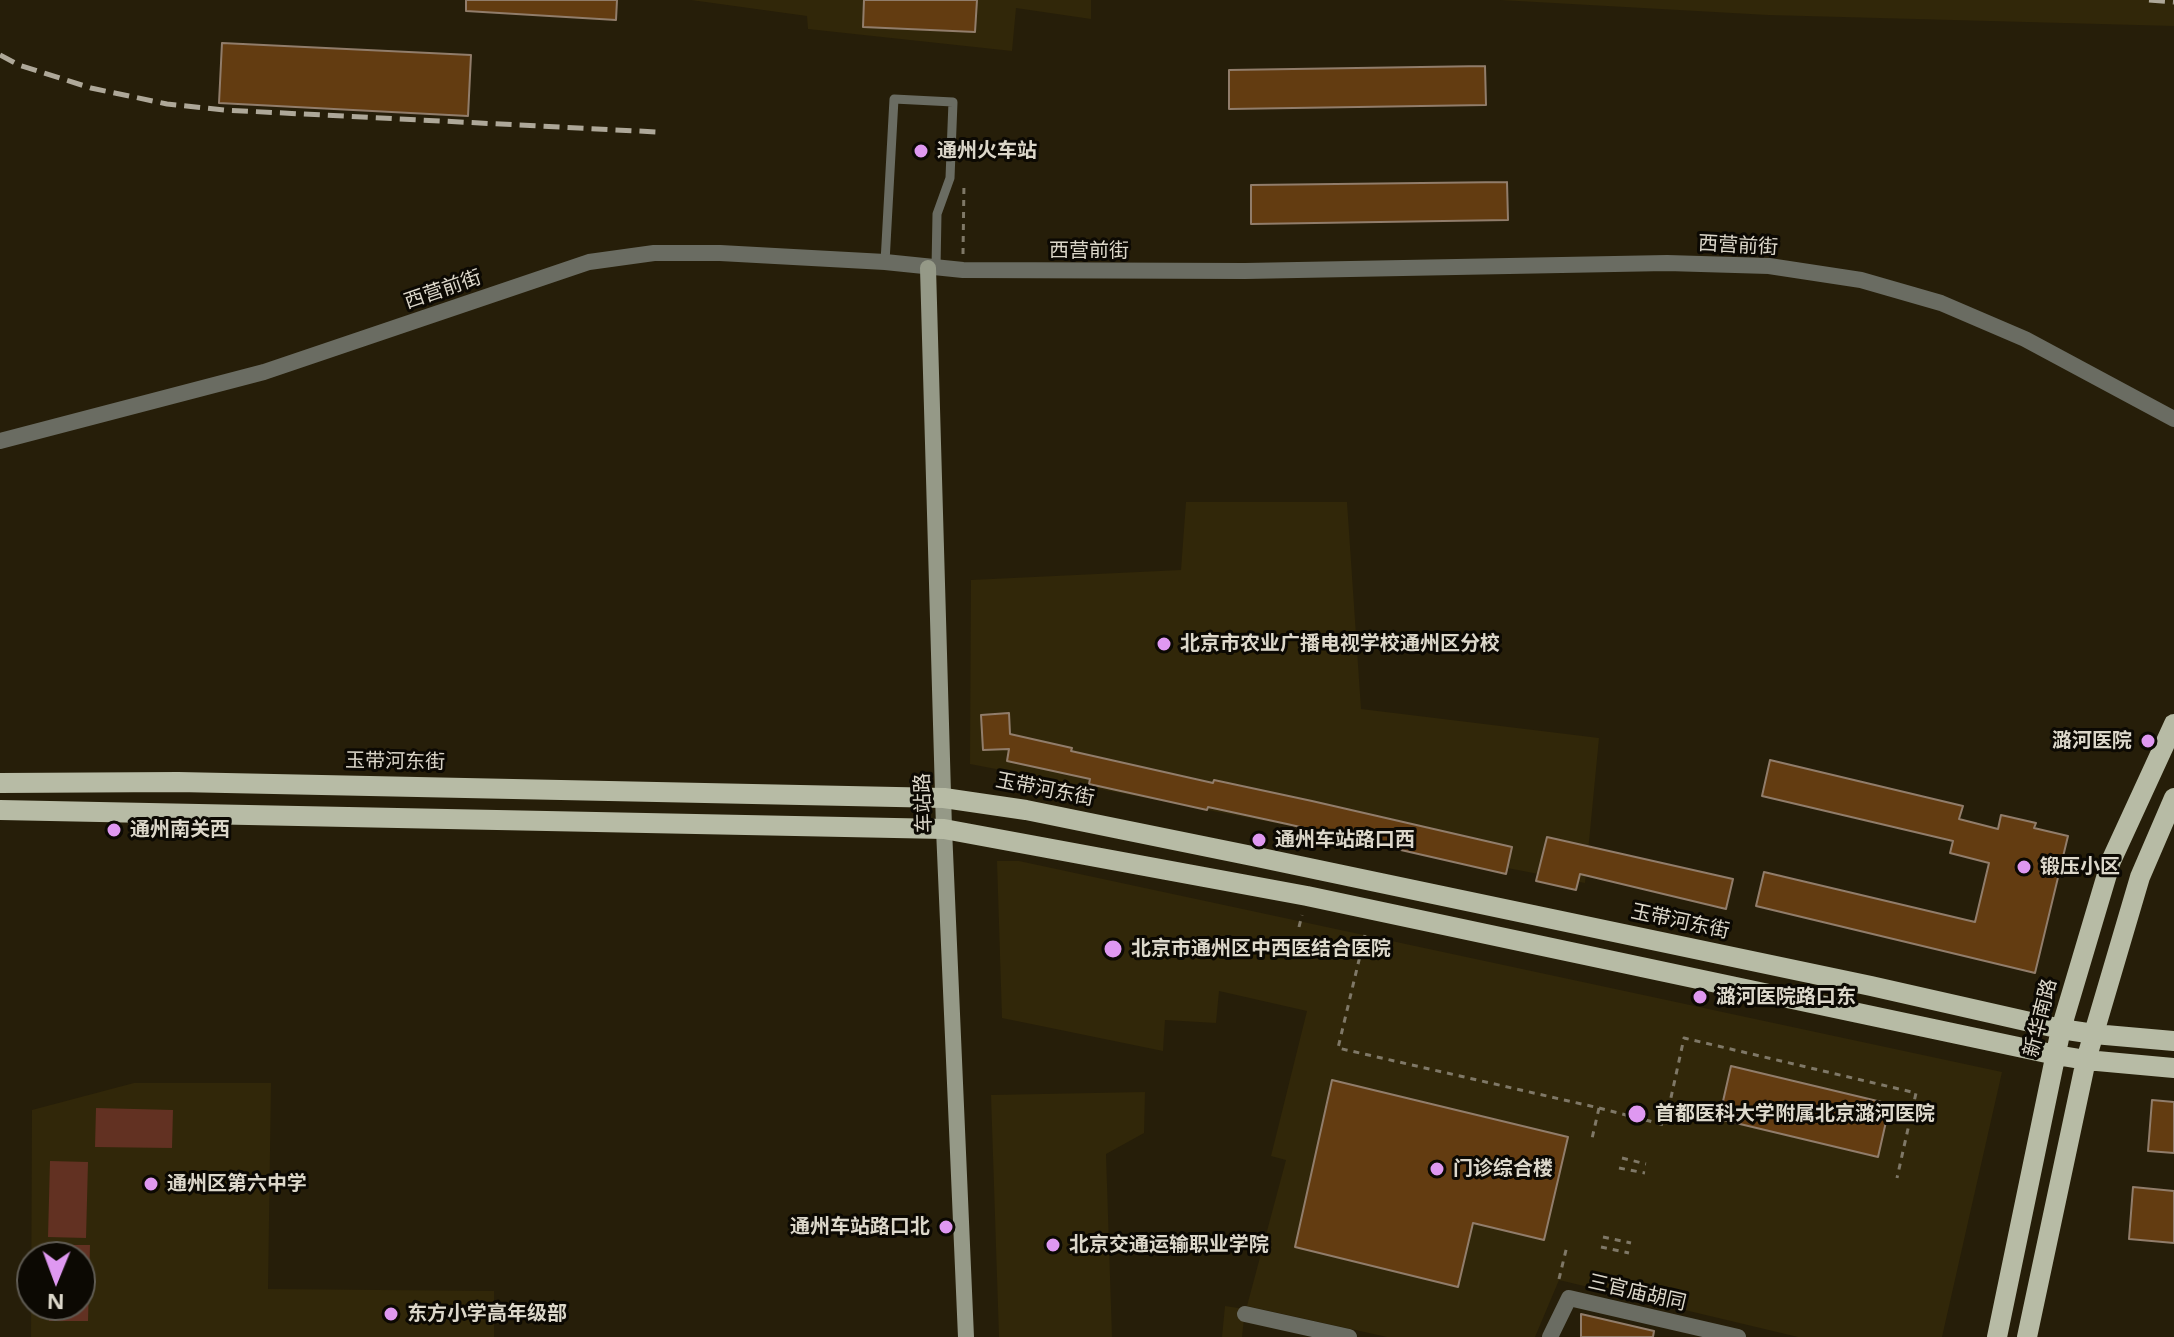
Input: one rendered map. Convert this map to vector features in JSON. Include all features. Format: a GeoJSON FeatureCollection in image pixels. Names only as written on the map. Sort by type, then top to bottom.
{"type":"FeatureCollection","features":[{"type":"Feature","properties":{"kind":"main road","name":"新华南路"},"geometry":{"type":"LineString","coordinates":[[1997,1337],[2061,1029],[2111,861],[2174,724]]}},
{"type":"Feature","properties":{"kind":"main road","name":"玉带河东街"},"geometry":{"type":"LineString","coordinates":[[0,783],[194,782],[944,798],[1026,810],[1257,857],[2061,1029],[2174,1041]]}},
{"type":"Feature","properties":{"kind":"main road"},"geometry":{"type":"LineString","coordinates":[[2027,1337],[2086,1060],[2121,937],[2167,828],[2174,798]]}},
{"type":"Feature","properties":{"kind":"main road"},"geometry":{"type":"LineString","coordinates":[[0,810],[944,829],[1307,896],[2056,1055],[2174,1068]]}},
{"type":"Feature","properties":{"kind":"street","name":"西营前街"},"geometry":{"type":"LineString","coordinates":[[0,441],[264,372],[589,262],[654,253],[885,262],[932,268],[1245,271],[1667,263],[1769,266],[1861,280],[1941,303],[2025,339],[2174,419]]}},
{"type":"Feature","properties":{"kind":"street","name":"车站路"},"geometry":{"type":"LineString","coordinates":[[932,268],[944,829],[966,1337]]}},
{"type":"Feature","properties":{"kind":"street","name":"三官庙胡同"},"geometry":{"type":"LineString","coordinates":[[1550,1337],[1569,1298],[1738,1337]]}},
{"type":"Feature","properties":{"kind":"street"},"geometry":{"type":"LineString","coordinates":[[1245,1314],[1349,1337]]}},
{"type":"Feature","properties":{"kind":"lane"},"geometry":{"type":"LineString","coordinates":[[885,262],[894,99],[953,102],[950,178],[937,214],[932,268]]}},
{"type":"Feature","properties":{"kind":"path"},"geometry":{"type":"LineString","coordinates":[[1365,935],[1338,1048],[1665,1125],[1684,1038],[1916,1093],[1897,1178]]}},
{"type":"Feature","properties":{"kind":"path"},"geometry":{"type":"LineString","coordinates":[[1591,1143],[1599,1108]]}},
{"type":"Feature","properties":{"kind":"path"},"geometry":{"type":"LineString","coordinates":[[1622,1158],[1646,1164]]}},
{"type":"Feature","properties":{"kind":"path"},"geometry":{"type":"LineString","coordinates":[[1619,1168],[1645,1173]]}},
{"type":"Feature","properties":{"kind":"path"},"geometry":{"type":"LineString","coordinates":[[1603,1237],[1631,1243]]}},
{"type":"Feature","properties":{"kind":"path"},"geometry":{"type":"LineString","coordinates":[[1559,1279],[1567,1246]]}},
{"type":"Feature","properties":{"kind":"path"},"geometry":{"type":"LineString","coordinates":[[1601,1247],[1629,1253]]}},
{"type":"Feature","properties":{"kind":"shaded area"},"geometry":{"type":"Polygon","coordinates":[[[691,0],[1091,0],[1091,19],[1016,8],[1012,51],[808,29],[807,16],[691,0]]]}},
{"type":"Feature","properties":{"kind":"shaded area"},"geometry":{"type":"Polygon","coordinates":[[[1500,0],[2174,0],[2174,26],[1768,15],[1500,0]]]}},
{"type":"Feature","properties":{"kind":"shaded area","name":"北京市农业广播电视学校通州区分校"},"geometry":{"type":"Polygon","coordinates":[[[1186,502],[1347,502],[1361,709],[1599,738],[1585,883],[970,764],[971,580],[1181,570],[1186,502]]]}},
{"type":"Feature","properties":{"kind":"shaded area","name":"首都医科大学附属北京潞河医院"},"geometry":{"type":"Polygon","coordinates":[[[997,861],[1019,861],[2002,1072],[1942,1337],[1798,1337],[1559,1280],[1535,1337],[1387,1337],[1247,1306],[1286,1160],[1271,1156],[1307,1011],[1219,991],[1216,1023],[1165,1020],[1163,1051],[1002,1018],[997,861]]]}},
{"type":"Feature","properties":{"kind":"shaded area","name":"通州区第六中学"},"geometry":{"type":"Polygon","coordinates":[[[134,1083],[271,1083],[268,1289],[494,1291],[494,1337],[31,1337],[31,1321],[96,1321],[96,1241],[31,1241],[32,1110],[134,1083]]]}},
{"type":"Feature","properties":{"kind":"shaded area","name":"北京交通运输职业学院"},"geometry":{"type":"Polygon","coordinates":[[[1145,1092],[1144,1133],[1106,1154],[1112,1337],[999,1337],[991,1095],[1145,1092]]]}},
{"type":"Feature","properties":{"kind":"shaded area"},"geometry":{"type":"Polygon","coordinates":[[[96,1108],[173,1110],[172,1148],[95,1147],[96,1108]]]}},
{"type":"Feature","properties":{"kind":"shaded area"},"geometry":{"type":"Polygon","coordinates":[[[50,1161],[88,1162],[86,1238],[48,1237],[50,1161]]]}},
{"type":"Feature","properties":{"kind":"shaded area"},"geometry":{"type":"Polygon","coordinates":[[[1225,1306],[1245,1309],[1242,1337],[1222,1337],[1225,1306]]]}},
{"type":"Feature","properties":{"kind":"building"},"geometry":{"type":"Polygon","coordinates":[[[466,0],[617,0],[616,20],[466,11],[466,0]]]}},
{"type":"Feature","properties":{"kind":"building"},"geometry":{"type":"Polygon","coordinates":[[[864,0],[977,0],[975,32],[863,27],[864,0]]]}},
{"type":"Feature","properties":{"kind":"building"},"geometry":{"type":"Polygon","coordinates":[[[222,43],[471,55],[468,116],[219,103],[222,43]]]}},
{"type":"Feature","properties":{"kind":"building"},"geometry":{"type":"Polygon","coordinates":[[[1485,66],[1486,105],[1229,109],[1229,70],[1485,66]]]}},
{"type":"Feature","properties":{"kind":"building"},"geometry":{"type":"Polygon","coordinates":[[[1507,182],[1508,220],[1251,224],[1251,185],[1507,182]]]}},
{"type":"Feature","properties":{"kind":"building"},"geometry":{"type":"Polygon","coordinates":[[[1009,713],[1010,734],[1072,748],[1071,751],[1213,783],[1214,780],[1312,801],[1512,847],[1506,874],[1287,824],[1089,784],[1090,779],[1007,761],[1009,749],[983,750],[981,715],[1009,713]]]}},
{"type":"Feature","properties":{"kind":"building","name":"锻压小区"},"geometry":{"type":"Polygon","coordinates":[[[1770,760],[1963,806],[1959,819],[1998,829],[2001,815],[2036,823],[2034,828],[2068,836],[2035,973],[1756,906],[1764,872],[1975,922],[1989,863],[1950,853],[1953,841],[1762,796],[1770,760]]]}},
{"type":"Feature","properties":{"kind":"building"},"geometry":{"type":"Polygon","coordinates":[[[1547,837],[1733,879],[1726,909],[1580,874],[1576,890],[1536,881],[1547,837]]]}},
{"type":"Feature","properties":{"kind":"building"},"geometry":{"type":"Polygon","coordinates":[[[1731,1066],[1890,1104],[1878,1157],[1719,1119],[1731,1066]]]}},
{"type":"Feature","properties":{"kind":"building","name":"门诊综合楼"},"geometry":{"type":"Polygon","coordinates":[[[1332,1080],[1568,1137],[1544,1240],[1473,1223],[1458,1287],[1295,1247],[1332,1080]]]}},
{"type":"Feature","properties":{"kind":"building"},"geometry":{"type":"Polygon","coordinates":[[[2152,1100],[2174,1102],[2174,1153],[2148,1151],[2152,1100]]]}},
{"type":"Feature","properties":{"kind":"building"},"geometry":{"type":"Polygon","coordinates":[[[2133,1187],[2174,1191],[2174,1243],[2129,1239],[2133,1187]]]}},
{"type":"Feature","properties":{"kind":"building"},"geometry":{"type":"Polygon","coordinates":[[[1581,1314],[1654,1331],[1653,1337],[1581,1337],[1581,1314]]]}},
{"type":"Feature","properties":{"kind":"railway"},"geometry":{"type":"LineString","coordinates":[[2149,0],[2174,2]]}},
{"type":"Feature","properties":{"kind":"railway"},"geometry":{"type":"LineString","coordinates":[[0,55],[19,65],[91,88],[167,104],[224,110],[657,132]]}},
{"type":"Feature","properties":{"kind":"place","name":"通州火车站"},"geometry":{"type":"Point","coordinates":[921,151]}},
{"type":"Feature","properties":{"kind":"place","name":"北京市农业广播电视学校通州区分校"},"geometry":{"type":"Point","coordinates":[1164,644]}},
{"type":"Feature","properties":{"kind":"place","name":"潞河医院"},"geometry":{"type":"Point","coordinates":[2148,741]}},
{"type":"Feature","properties":{"kind":"place","name":"通州南关西"},"geometry":{"type":"Point","coordinates":[114,830]}},
{"type":"Feature","properties":{"kind":"place","name":"通州车站路口西"},"geometry":{"type":"Point","coordinates":[1259,840]}},
{"type":"Feature","properties":{"kind":"place","name":"锻压小区"},"geometry":{"type":"Point","coordinates":[2024,867]}},
{"type":"Feature","properties":{"kind":"place","name":"北京市通州区中西医结合医院"},"geometry":{"type":"Point","coordinates":[1113,949]}},
{"type":"Feature","properties":{"kind":"place","name":"潞河医院路口东"},"geometry":{"type":"Point","coordinates":[1700,997]}},
{"type":"Feature","properties":{"kind":"place","name":"首都医科大学附属北京潞河医院"},"geometry":{"type":"Point","coordinates":[1637,1114]}},
{"type":"Feature","properties":{"kind":"place","name":"门诊综合楼"},"geometry":{"type":"Point","coordinates":[1437,1169]}},
{"type":"Feature","properties":{"kind":"place","name":"通州区第六中学"},"geometry":{"type":"Point","coordinates":[151,1184]}},
{"type":"Feature","properties":{"kind":"place","name":"通州车站路口北"},"geometry":{"type":"Point","coordinates":[946,1227]}},
{"type":"Feature","properties":{"kind":"place","name":"北京交通运输职业学院"},"geometry":{"type":"Point","coordinates":[1053,1245]}},
{"type":"Feature","properties":{"kind":"place","name":"东方小学高年级部"},"geometry":{"type":"Point","coordinates":[391,1314]}}]}
